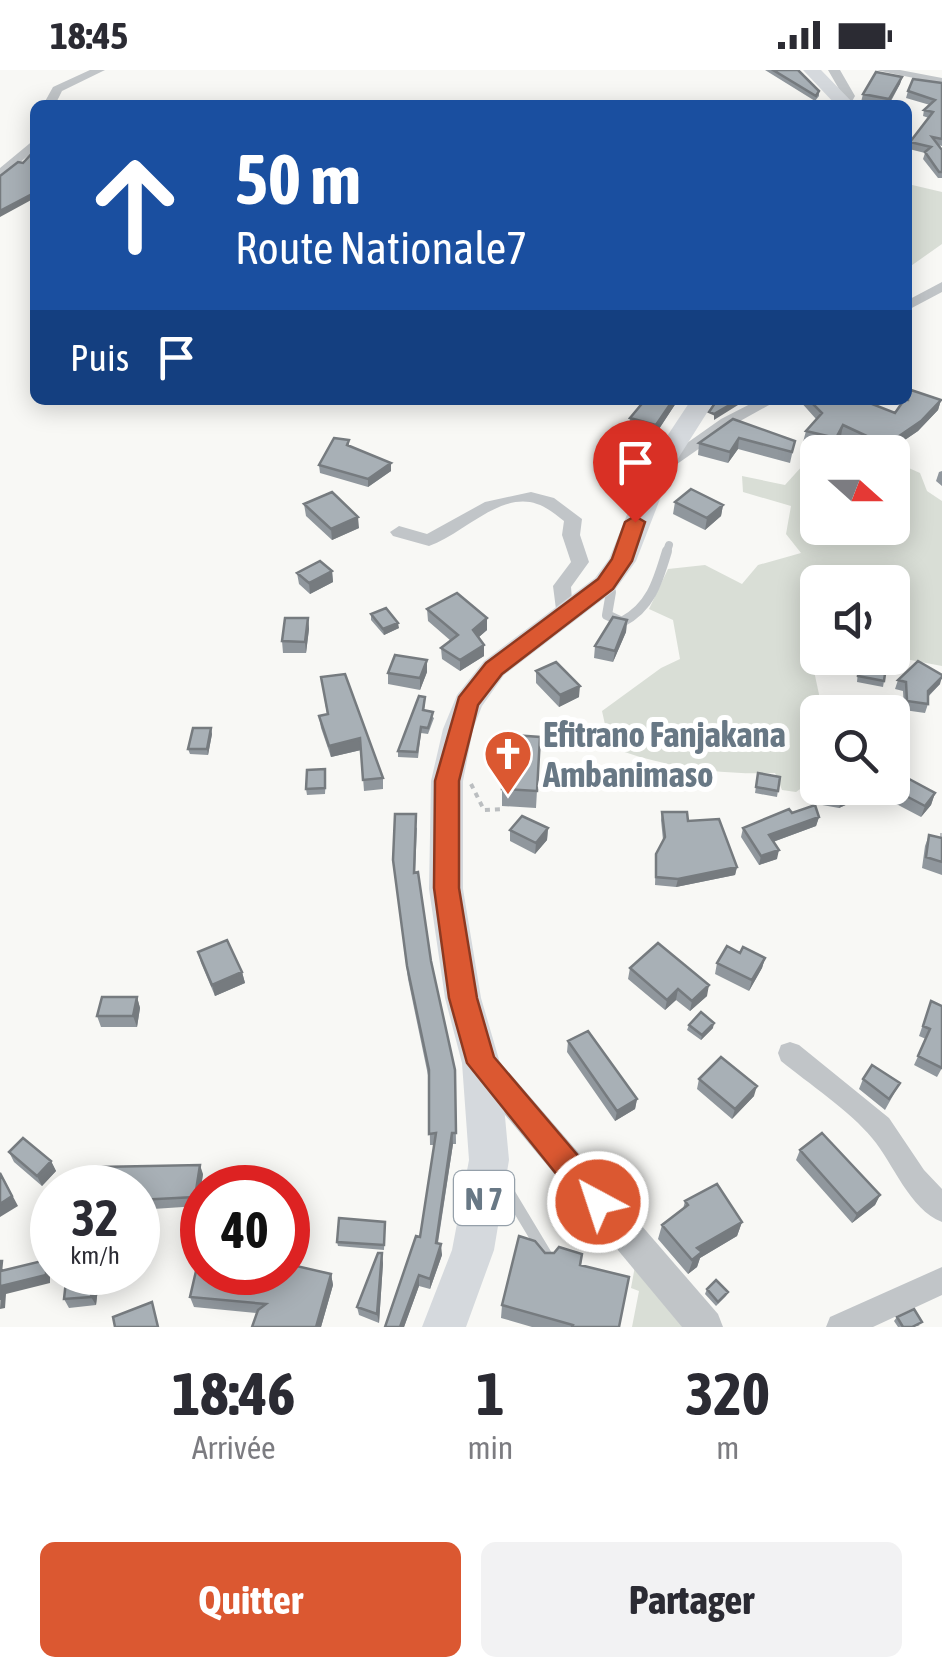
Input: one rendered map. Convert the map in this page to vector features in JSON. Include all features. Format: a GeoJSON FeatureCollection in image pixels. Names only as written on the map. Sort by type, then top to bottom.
{"type":"FeatureCollection","features":[{"type":"Feature","properties":{"kind":"main road"},"geometry":{"type":"LineString","coordinates":[[812,70],[841,100]]}},
{"type":"Feature","properties":{"kind":"main road","name":"N 7"},"geometry":{"type":"LineString","coordinates":[[444,1327],[472,1250],[490,1160],[482,1063],[463,998],[446,888],[450,760],[468,703],[494,668],[605,584],[622,561],[659,468],[700,405]]}},
{"type":"Feature","properties":{"kind":"street"},"geometry":{"type":"LineString","coordinates":[[52,100],[57,89],[99,70]]}},
{"type":"Feature","properties":{"kind":"street"},"geometry":{"type":"LineString","coordinates":[[834,70],[848,100]]}},
{"type":"Feature","properties":{"kind":"street"},"geometry":{"type":"LineString","coordinates":[[882,70],[942,82]]}},
{"type":"Feature","properties":{"kind":"street"},"geometry":{"type":"LineString","coordinates":[[0,175],[30,148]]}},
{"type":"Feature","properties":{"kind":"street"},"geometry":{"type":"LineString","coordinates":[[912,304],[942,286]]}},
{"type":"Feature","properties":{"kind":"street"},"geometry":{"type":"LineString","coordinates":[[659,468],[727,422],[760,405]]}},
{"type":"Feature","properties":{"kind":"street"},"geometry":{"type":"LineString","coordinates":[[399,532],[430,540],[500,502],[531,497],[542,500],[573,519],[571,535],[580,562],[562,586],[564,614]]}},
{"type":"Feature","properties":{"kind":"street"},"geometry":{"type":"LineString","coordinates":[[790,1053],[880,1127],[915,1180],[942,1209]]}},
{"type":"Feature","properties":{"kind":"street"},"geometry":{"type":"LineString","coordinates":[[482,1063],[705,1327]]}},
{"type":"Feature","properties":{"kind":"street"},"geometry":{"type":"LineString","coordinates":[[840,1327],[942,1281]]}},
{"type":"Feature","properties":{"kind":"lane"},"geometry":{"type":"LineString","coordinates":[[605,584],[612,592],[608,615],[622,622],[633,618],[661,578],[669,545]]}},
{"type":"Feature","properties":{"kind":"lane"},"geometry":{"type":"LineString","coordinates":[[490,1160],[548,1258]]}},
{"type":"Feature","properties":{"kind":"path"},"geometry":{"type":"LineString","coordinates":[[467,783],[473,784],[484,810],[504,809]]}},
{"type":"Feature","properties":{"kind":"shaded area"},"geometry":{"type":"Polygon","coordinates":[[[912,185],[942,192],[942,244],[912,265],[912,185]]]}},
{"type":"Feature","properties":{"kind":"shaded area"},"geometry":{"type":"Polygon","coordinates":[[[800,468],[800,545],[910,545],[910,469],[920,473],[927,491],[942,501],[942,666],[910,660],[910,565],[800,565],[800,675],[815,675],[819,695],[800,695],[800,789],[782,790],[775,773],[691,768],[610,747],[602,711],[661,668],[680,659],[673,620],[649,609],[668,569],[705,565],[742,584],[758,565],[801,553],[786,534],[791,506],[743,492],[742,476],[785,485],[800,468]]]}},
{"type":"Feature","properties":{"kind":"shaded area"},"geometry":{"type":"Polygon","coordinates":[[[635,1266],[687,1327],[632,1327],[639,1291],[631,1288],[635,1266]]]}},
{"type":"Feature","properties":{"kind":"building"},"geometry":{"type":"Polygon","coordinates":[[[773,70],[798,70],[819,91],[816,96],[773,70]]]}},
{"type":"Feature","properties":{"kind":"building"},"geometry":{"type":"Polygon","coordinates":[[[876,72],[902,77],[889,99],[863,94],[876,72]]]}},
{"type":"Feature","properties":{"kind":"building"},"geometry":{"type":"Polygon","coordinates":[[[913,79],[942,83],[942,139],[932,137],[942,150],[942,172],[925,152],[931,147],[912,142],[933,112],[924,110],[935,100],[908,91],[913,79]]]}},
{"type":"Feature","properties":{"kind":"building"},"geometry":{"type":"Polygon","coordinates":[[[30,155],[30,195],[0,211],[0,176],[18,162],[23,163],[30,155]]]}},
{"type":"Feature","properties":{"kind":"building"},"geometry":{"type":"Polygon","coordinates":[[[912,390],[941,400],[901,435],[864,435],[843,425],[838,435],[806,431],[822,413],[814,405],[875,405],[895,413],[901,405],[912,405],[912,390]]]}},
{"type":"Feature","properties":{"kind":"building"},"geometry":{"type":"Polygon","coordinates":[[[641,405],[670,405],[656,425],[630,418],[641,405]]]}},
{"type":"Feature","properties":{"kind":"building"},"geometry":{"type":"Polygon","coordinates":[[[714,405],[729,405],[714,414],[709,412],[714,405]]]}},
{"type":"Feature","properties":{"kind":"building"},"geometry":{"type":"Polygon","coordinates":[[[733,419],[795,441],[792,452],[739,438],[730,452],[699,443],[733,419]]]}},
{"type":"Feature","properties":{"kind":"building"},"geometry":{"type":"Polygon","coordinates":[[[334,438],[349,440],[347,445],[391,463],[368,479],[319,465],[334,438]]]}},
{"type":"Feature","properties":{"kind":"building"},"geometry":{"type":"Polygon","coordinates":[[[691,489],[723,505],[707,518],[675,502],[691,489]]]}},
{"type":"Feature","properties":{"kind":"building"},"geometry":{"type":"Polygon","coordinates":[[[332,492],[358,517],[331,529],[304,504],[332,492]]]}},
{"type":"Feature","properties":{"kind":"building"},"geometry":{"type":"Polygon","coordinates":[[[320,561],[332,571],[309,583],[297,573],[320,561]]]}},
{"type":"Feature","properties":{"kind":"building"},"geometry":{"type":"Polygon","coordinates":[[[457,593],[487,618],[473,630],[484,645],[460,660],[441,648],[458,635],[427,609],[457,593]]]}},
{"type":"Feature","properties":{"kind":"building"},"geometry":{"type":"Polygon","coordinates":[[[386,608],[398,623],[383,629],[371,614],[386,608]]]}},
{"type":"Feature","properties":{"kind":"building"},"geometry":{"type":"Polygon","coordinates":[[[613,617],[627,620],[615,651],[595,646],[613,617]]]}},
{"type":"Feature","properties":{"kind":"building"},"geometry":{"type":"Polygon","coordinates":[[[285,618],[308,618],[305,642],[282,641],[285,618]]]}},
{"type":"Feature","properties":{"kind":"building"},"geometry":{"type":"Polygon","coordinates":[[[395,655],[427,660],[420,678],[388,673],[395,655]]]}},
{"type":"Feature","properties":{"kind":"building"},"geometry":{"type":"Polygon","coordinates":[[[918,661],[942,675],[928,691],[928,704],[910,701],[906,682],[898,680],[910,675],[910,669],[918,661]]]}},
{"type":"Feature","properties":{"kind":"building"},"geometry":{"type":"Polygon","coordinates":[[[556,662],[580,686],[560,695],[536,671],[556,662]]]}},
{"type":"Feature","properties":{"kind":"building"},"geometry":{"type":"Polygon","coordinates":[[[345,674],[383,778],[363,780],[360,738],[329,746],[319,716],[328,714],[321,677],[345,674]]]}},
{"type":"Feature","properties":{"kind":"building"},"geometry":{"type":"Polygon","coordinates":[[[858,675],[885,675],[884,681],[858,675]]]}},
{"type":"Feature","properties":{"kind":"building"},"geometry":{"type":"Polygon","coordinates":[[[419,696],[425,697],[423,710],[433,712],[428,728],[421,727],[417,752],[398,751],[419,696]]]}},
{"type":"Feature","properties":{"kind":"building"},"geometry":{"type":"Polygon","coordinates":[[[193,728],[211,728],[207,749],[188,749],[193,728]]]}},
{"type":"Feature","properties":{"kind":"building"},"geometry":{"type":"Polygon","coordinates":[[[513,735],[540,737],[537,791],[502,789],[506,745],[512,746],[513,735]]]}},
{"type":"Feature","properties":{"kind":"building"},"geometry":{"type":"Polygon","coordinates":[[[325,769],[325,788],[306,789],[307,770],[325,769]]]}},
{"type":"Feature","properties":{"kind":"building"},"geometry":{"type":"Polygon","coordinates":[[[758,773],[780,777],[778,791],[756,787],[758,773]]]}},
{"type":"Feature","properties":{"kind":"building"},"geometry":{"type":"Polygon","coordinates":[[[910,779],[935,793],[925,806],[910,798],[910,779]]]}},
{"type":"Feature","properties":{"kind":"building"},"geometry":{"type":"Polygon","coordinates":[[[815,805],[819,817],[769,835],[779,850],[761,856],[743,828],[789,809],[792,813],[815,805]]]}},
{"type":"Feature","properties":{"kind":"building"},"geometry":{"type":"Polygon","coordinates":[[[662,812],[687,812],[688,821],[719,819],[737,867],[678,879],[656,877],[656,854],[665,837],[662,812]]]}},
{"type":"Feature","properties":{"kind":"building"},"geometry":{"type":"Polygon","coordinates":[[[395,814],[416,814],[414,873],[418,872],[431,961],[455,1070],[456,1133],[452,1133],[436,1243],[441,1244],[430,1279],[419,1275],[400,1327],[385,1327],[416,1236],[420,1237],[436,1133],[429,1134],[429,1070],[407,966],[393,860],[395,814]]]}},
{"type":"Feature","properties":{"kind":"building"},"geometry":{"type":"Polygon","coordinates":[[[522,816],[548,828],[536,843],[510,830],[522,816]]]}},
{"type":"Feature","properties":{"kind":"building"},"geometry":{"type":"Polygon","coordinates":[[[929,835],[942,838],[942,862],[926,857],[929,835]]]}},
{"type":"Feature","properties":{"kind":"building"},"geometry":{"type":"Polygon","coordinates":[[[227,940],[242,972],[212,985],[198,952],[227,940]]]}},
{"type":"Feature","properties":{"kind":"building"},"geometry":{"type":"Polygon","coordinates":[[[658,943],[709,985],[692,1001],[678,989],[667,1000],[630,968],[658,943]]]}},
{"type":"Feature","properties":{"kind":"building"},"geometry":{"type":"Polygon","coordinates":[[[727,946],[740,953],[743,947],[765,958],[752,980],[717,963],[727,946]]]}},
{"type":"Feature","properties":{"kind":"building"},"geometry":{"type":"Polygon","coordinates":[[[102,997],[137,997],[133,1016],[97,1016],[102,997]]]}},
{"type":"Feature","properties":{"kind":"building"},"geometry":{"type":"Polygon","coordinates":[[[931,1001],[942,1006],[942,1068],[918,1056],[930,1029],[923,1026],[931,1001]]]}},
{"type":"Feature","properties":{"kind":"building"},"geometry":{"type":"Polygon","coordinates":[[[701,1012],[714,1023],[702,1035],[689,1025],[701,1012]]]}},
{"type":"Feature","properties":{"kind":"building"},"geometry":{"type":"Polygon","coordinates":[[[588,1031],[637,1099],[617,1111],[568,1041],[588,1031]]]}},
{"type":"Feature","properties":{"kind":"building"},"geometry":{"type":"Polygon","coordinates":[[[721,1057],[757,1086],[735,1109],[699,1079],[721,1057]]]}},
{"type":"Feature","properties":{"kind":"building"},"geometry":{"type":"Polygon","coordinates":[[[872,1065],[900,1083],[889,1099],[863,1079],[872,1065]]]}},
{"type":"Feature","properties":{"kind":"building"},"geometry":{"type":"Polygon","coordinates":[[[822,1133],[880,1195],[857,1214],[800,1150],[822,1133]]]}},
{"type":"Feature","properties":{"kind":"building"},"geometry":{"type":"Polygon","coordinates":[[[23,1138],[51,1161],[47,1165],[30,1165],[30,1170],[9,1152],[23,1138]]]}},
{"type":"Feature","properties":{"kind":"building"},"geometry":{"type":"Polygon","coordinates":[[[180,1165],[180,1198],[160,1199],[160,1166],[180,1165]]]}},
{"type":"Feature","properties":{"kind":"building"},"geometry":{"type":"Polygon","coordinates":[[[0,1173],[12,1196],[0,1204],[0,1173]]]}},
{"type":"Feature","properties":{"kind":"building"},"geometry":{"type":"Polygon","coordinates":[[[717,1184],[742,1222],[697,1248],[702,1252],[692,1260],[662,1225],[688,1205],[685,1201],[717,1184]]]}},
{"type":"Feature","properties":{"kind":"building"},"geometry":{"type":"Polygon","coordinates":[[[339,1218],[385,1222],[384,1245],[337,1242],[339,1218]]]}},
{"type":"Feature","properties":{"kind":"building"},"geometry":{"type":"Polygon","coordinates":[[[519,1236],[535,1241],[545,1253],[554,1253],[559,1247],[582,1254],[580,1265],[629,1277],[619,1327],[572,1327],[502,1305],[519,1236]]]}},
{"type":"Feature","properties":{"kind":"building"},"geometry":{"type":"Polygon","coordinates":[[[378,1253],[382,1253],[377,1314],[357,1307],[378,1253]]]}},
{"type":"Feature","properties":{"kind":"building"},"geometry":{"type":"Polygon","coordinates":[[[0,1261],[2,1261],[1,1271],[30,1264],[30,1279],[1,1286],[0,1300],[0,1261]]]}},
{"type":"Feature","properties":{"kind":"building"},"geometry":{"type":"Polygon","coordinates":[[[310,1269],[331,1274],[316,1327],[252,1327],[258,1310],[266,1304],[190,1297],[310,1295],[310,1269]]]}},
{"type":"Feature","properties":{"kind":"building"},"geometry":{"type":"Polygon","coordinates":[[[716,1280],[728,1292],[718,1302],[707,1289],[716,1280]]]}},
{"type":"Feature","properties":{"kind":"building"},"geometry":{"type":"Polygon","coordinates":[[[64,1295],[91,1295],[91,1297],[64,1299],[64,1295]]]}},
{"type":"Feature","properties":{"kind":"building"},"geometry":{"type":"Polygon","coordinates":[[[152,1302],[158,1327],[115,1327],[113,1317],[152,1302]]]}},
{"type":"Feature","properties":{"kind":"building"},"geometry":{"type":"Polygon","coordinates":[[[914,1309],[922,1322],[903,1327],[897,1317],[914,1309]]]}},
{"type":"Feature","properties":{"kind":"place","name":"Efitrano Fanjakana Ambanimaso"},"geometry":{"type":"Point","coordinates":[508,796]}},
{"type":"Feature","properties":{"kind":"route"},"geometry":{"type":"LineString","coordinates":[[598,1202],[482,1063],[463,998],[446,888],[447,781],[468,703],[494,668],[605,584],[622,561],[635,522]]}}]}
